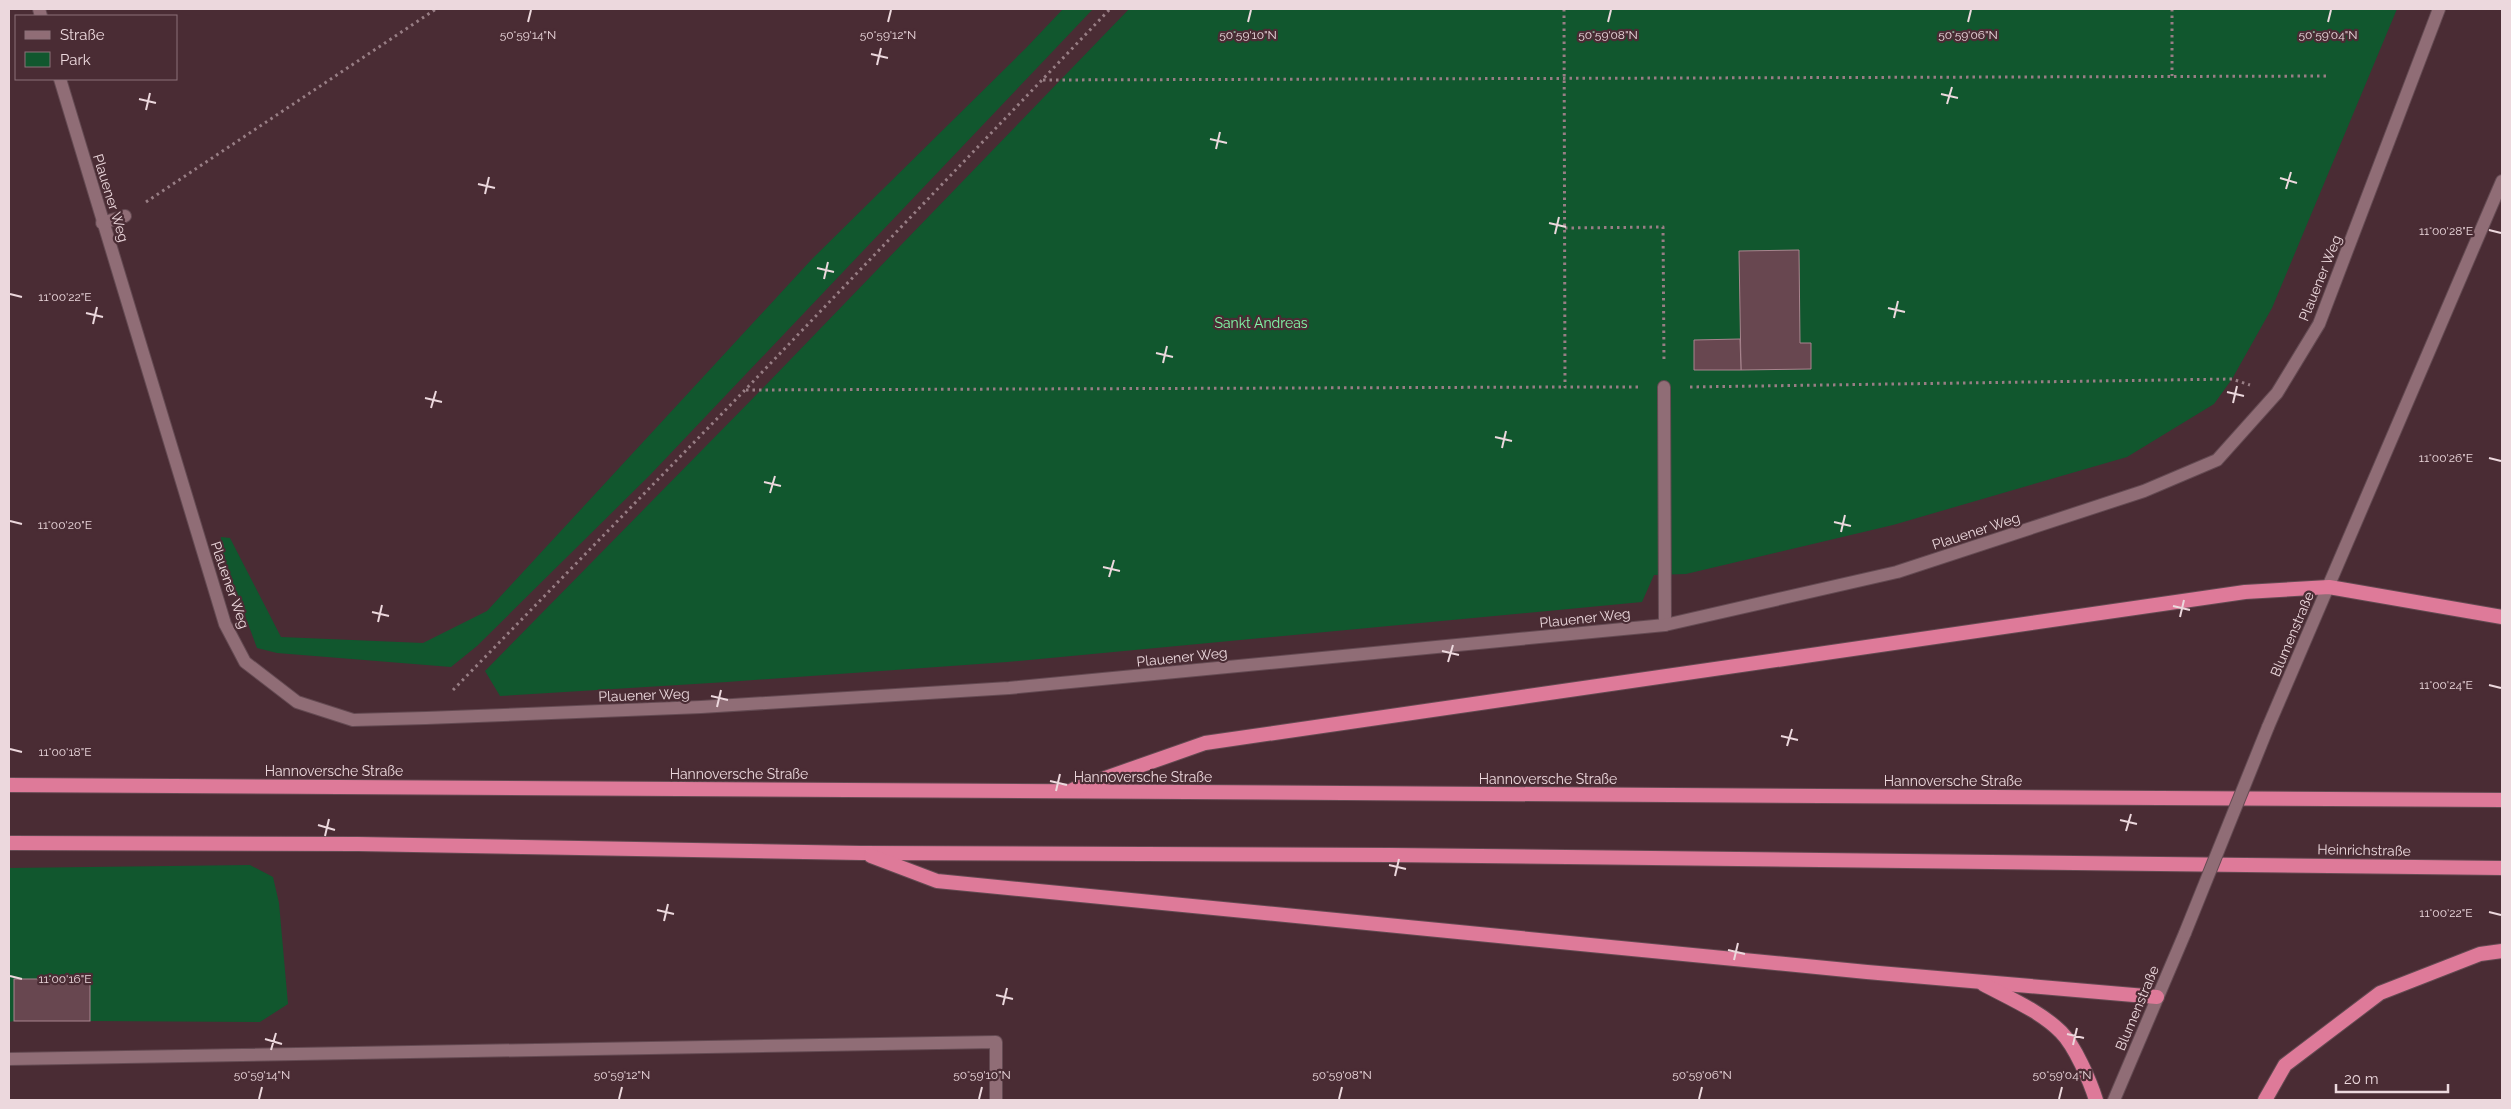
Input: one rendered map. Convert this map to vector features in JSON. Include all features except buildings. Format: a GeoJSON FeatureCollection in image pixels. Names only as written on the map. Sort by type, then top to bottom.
{"type":"FeatureCollection","features":[{"type":"Feature","properties":{"kind":"highway"},"geometry":{"type":"LineString","coordinates":[[1064,793],[1205,743],[2245,592],[2329,587],[2502,617]]}},
{"type":"Feature","properties":{"kind":"highway","name":"Hannoversche Straße"},"geometry":{"type":"LineString","coordinates":[[9,785],[1064,793],[2502,800]]}},
{"type":"Feature","properties":{"kind":"highway"},"geometry":{"type":"LineString","coordinates":[[9,842],[348,844],[861,853],[936,881],[2157,997]]}},
{"type":"Feature","properties":{"kind":"highway","name":"Heinrichstraße"},"geometry":{"type":"LineString","coordinates":[[861,853],[1390,855],[2502,868]]}},
{"type":"Feature","properties":{"kind":"highway"},"geometry":{"type":"LineString","coordinates":[[2265,1100],[2285,1065],[2380,993],[2480,954],[2502,951]]}},
{"type":"Feature","properties":{"kind":"highway"},"geometry":{"type":"LineString","coordinates":[[1978,981],[2026,1007],[2062,1032],[2088,1077],[2096,1100]]}},
{"type":"Feature","properties":{"kind":"street","name":"Plauener Weg"},"geometry":{"type":"LineString","coordinates":[[60,80],[102,224],[225,624],[245,662],[297,702],[353,720],[426,718],[701,707],[1009,688],[1665,625],[1898,572],[2144,491],[2217,460],[2277,393],[2319,324],[2439,9]]}},
{"type":"Feature","properties":{"kind":"street","name":"Blumenstraße"},"geometry":{"type":"LineString","coordinates":[[2114,1100],[2185,933],[2268,727],[2502,181]]}},
{"type":"Feature","properties":{"kind":"street"},"geometry":{"type":"LineString","coordinates":[[102,224],[125,216]]}},
{"type":"Feature","properties":{"kind":"street"},"geometry":{"type":"LineString","coordinates":[[1664,387],[1665,625]]}},
{"type":"Feature","properties":{"kind":"street"},"geometry":{"type":"LineString","coordinates":[[9,1059],[996,1042],[996,1100]]}},
{"type":"Feature","properties":{"kind":"path"},"geometry":{"type":"LineString","coordinates":[[125,216],[436,9]]}},
{"type":"Feature","properties":{"kind":"path"},"geometry":{"type":"LineString","coordinates":[[426,718],[745,390],[1110,9]]}},
{"type":"Feature","properties":{"kind":"path"},"geometry":{"type":"LineString","coordinates":[[1564,9],[1565,387]]}},
{"type":"Feature","properties":{"kind":"path"},"geometry":{"type":"LineString","coordinates":[[2172,9],[2172,76]]}},
{"type":"Feature","properties":{"kind":"path"},"geometry":{"type":"LineString","coordinates":[[1043,80],[2328,76]]}},
{"type":"Feature","properties":{"kind":"path"},"geometry":{"type":"LineString","coordinates":[[1565,228],[1663,227],[1664,387]]}},
{"type":"Feature","properties":{"kind":"path"},"geometry":{"type":"LineString","coordinates":[[745,390],[1664,387],[2232,379],[2277,393]]}},
{"type":"Feature","properties":{"kind":"green space"},"geometry":{"type":"Polygon","coordinates":[[[1063,9],[1093,9],[650,475],[477,646],[451,667],[277,653],[257,648],[221,551],[221,537],[230,538],[281,637],[423,643],[487,611],[812,259],[1026,48],[1063,9]]]}},
{"type":"Feature","properties":{"kind":"green space","name":"Sankt Andreas"},"geometry":{"type":"Polygon","coordinates":[[[1129,9],[2397,9],[2272,308],[2232,379],[2214,404],[2127,457],[1893,525],[1686,574],[1654,575],[1642,602],[1007,662],[500,696],[485,671],[761,390],[1129,9]]]}},
{"type":"Feature","properties":{"kind":"green space"},"geometry":{"type":"Polygon","coordinates":[[[250,865],[273,877],[279,903],[288,1004],[260,1022],[90,1021],[90,979],[14,979],[14,1021],[9,1022],[9,868],[250,865]]]}}]}
